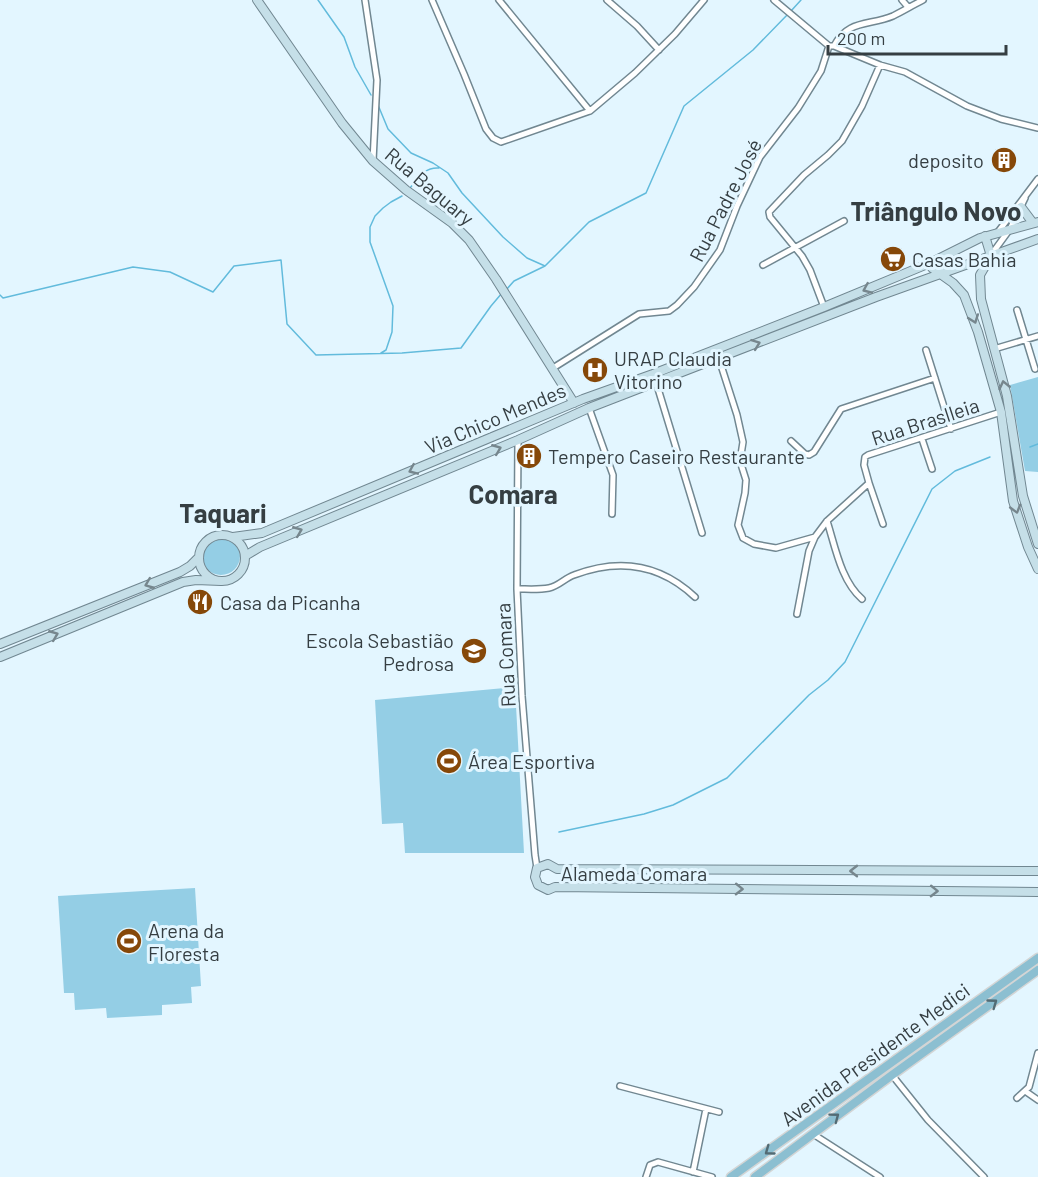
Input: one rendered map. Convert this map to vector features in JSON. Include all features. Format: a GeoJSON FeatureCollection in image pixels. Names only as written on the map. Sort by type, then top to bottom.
{"type":"FeatureCollection","features":[{"type":"Feature","properties":{"kind":"main road","name":"Rua Baguary"},"geometry":{"type":"LineString","coordinates":[[256,0],[342,123],[373,161],[406,190],[452,223],[469,240],[574,403]]}},
{"type":"Feature","properties":{"kind":"main road"},"geometry":{"type":"LineString","coordinates":[[1021,207],[1035,222]]}},
{"type":"Feature","properties":{"kind":"main road","name":"Via Chico Mendes"},"geometry":{"type":"LineString","coordinates":[[233,537],[262,533],[574,403],[824,308],[930,263],[985,236],[1035,222]]}},
{"type":"Feature","properties":{"kind":"main road"},"geometry":{"type":"LineString","coordinates":[[985,236],[991,256],[982,271],[979,283],[986,323],[1007,396],[1021,488],[1038,544]]}},
{"type":"Feature","properties":{"kind":"main road","name":"Via Chico Mendes"},"geometry":{"type":"LineString","coordinates":[[245,556],[260,546],[518,440],[589,408],[1038,239]]}},
{"type":"Feature","properties":{"kind":"main road"},"geometry":{"type":"LineString","coordinates":[[930,263],[932,268],[953,283],[966,300],[987,360],[1001,412],[1014,501],[1028,547],[1038,569]]}},
{"type":"Feature","properties":{"kind":"main road"},"geometry":{"type":"LineString","coordinates":[[1005,451],[1015,449]]}},
{"type":"Feature","properties":{"kind":"main road"},"geometry":{"type":"LineString","coordinates":[[0,657],[183,582],[220,581],[228,580],[239,574],[245,563],[240,542],[224,534],[215,535],[207,540],[201,547],[199,556],[201,568],[206,575],[220,581]]}},
{"type":"Feature","properties":{"kind":"main road"},"geometry":{"type":"LineString","coordinates":[[0,644],[180,572],[190,566],[199,556]]}},
{"type":"Feature","properties":{"kind":"main road","name":"Alameda Comara"},"geometry":{"type":"LineString","coordinates":[[1038,871],[557,869],[548,864],[537,868],[535,877],[538,885],[548,890],[555,887],[1038,892]]}},
{"type":"Feature","properties":{"kind":"main road"},"geometry":{"type":"LineString","coordinates":[[555,887],[559,881],[557,869]]}},
{"type":"Feature","properties":{"kind":"main road","name":"Avenida Presidente Medici"},"geometry":{"type":"LineString","coordinates":[[731,1177],[1038,958]]}},
{"type":"Feature","properties":{"kind":"main road","name":"Avenida Presidente Medici"},"geometry":{"type":"LineString","coordinates":[[755,1177],[1038,970]]}},
{"type":"Feature","properties":{"kind":"street"},"geometry":{"type":"LineString","coordinates":[[365,0],[377,80],[373,161]]}},
{"type":"Feature","properties":{"kind":"street"},"geometry":{"type":"LineString","coordinates":[[432,0],[484,125],[490,135],[501,142],[590,111],[635,74],[704,0]]}},
{"type":"Feature","properties":{"kind":"street"},"geometry":{"type":"LineString","coordinates":[[499,0],[590,111]]}},
{"type":"Feature","properties":{"kind":"street"},"geometry":{"type":"LineString","coordinates":[[607,0],[637,26],[659,50]]}},
{"type":"Feature","properties":{"kind":"street"},"geometry":{"type":"LineString","coordinates":[[774,0],[807,29],[832,46],[905,72],[967,106],[1001,119],[1038,128]]}},
{"type":"Feature","properties":{"kind":"street"},"geometry":{"type":"LineString","coordinates":[[902,0],[908,7]]}},
{"type":"Feature","properties":{"kind":"street","name":"Rua Padre José"},"geometry":{"type":"LineString","coordinates":[[553,368],[639,314],[669,311],[677,305],[694,287],[720,250],[756,165],[798,108],[841,34],[851,27],[892,16],[923,0]]}},
{"type":"Feature","properties":{"kind":"street"},"geometry":{"type":"LineString","coordinates":[[824,308],[810,270],[796,248],[770,217],[769,212],[804,175],[842,141],[862,106],[880,65]]}},
{"type":"Feature","properties":{"kind":"street"},"geometry":{"type":"LineString","coordinates":[[998,232],[1038,179]]}},
{"type":"Feature","properties":{"kind":"street"},"geometry":{"type":"LineString","coordinates":[[991,256],[1010,229],[1025,198]]}},
{"type":"Feature","properties":{"kind":"street"},"geometry":{"type":"LineString","coordinates":[[763,265],[844,221]]}},
{"type":"Feature","properties":{"kind":"street"},"geometry":{"type":"LineString","coordinates":[[1017,310],[1035,369]]}},
{"type":"Feature","properties":{"kind":"street"},"geometry":{"type":"LineString","coordinates":[[994,349],[1038,336]]}},
{"type":"Feature","properties":{"kind":"street"},"geometry":{"type":"LineString","coordinates":[[926,350],[951,429]]}},
{"type":"Feature","properties":{"kind":"street"},"geometry":{"type":"LineString","coordinates":[[719,359],[742,442],[740,461],[745,474],[745,493],[739,513],[739,532],[743,538],[767,548],[790,545],[815,537]]}},
{"type":"Feature","properties":{"kind":"street"},"geometry":{"type":"LineString","coordinates":[[791,441],[809,455],[814,452],[841,409],[935,378]]}},
{"type":"Feature","properties":{"kind":"street"},"geometry":{"type":"LineString","coordinates":[[656,382],[702,533]]}},
{"type":"Feature","properties":{"kind":"street"},"geometry":{"type":"LineString","coordinates":[[589,408],[613,475],[612,514]]}},
{"type":"Feature","properties":{"kind":"street","name":"Rua Braslleia"},"geometry":{"type":"LineString","coordinates":[[869,483],[865,457],[1001,412]]}},
{"type":"Feature","properties":{"kind":"street"},"geometry":{"type":"LineString","coordinates":[[922,439],[932,469]]}},
{"type":"Feature","properties":{"kind":"street","name":"Rua Comara"},"geometry":{"type":"LineString","coordinates":[[518,440],[517,589],[522,696],[537,868]]}},
{"type":"Feature","properties":{"kind":"street"},"geometry":{"type":"LineString","coordinates":[[797,614],[809,551],[815,537],[827,521],[869,483],[883,524]]}},
{"type":"Feature","properties":{"kind":"street"},"geometry":{"type":"LineString","coordinates":[[827,521],[844,571],[862,599]]}},
{"type":"Feature","properties":{"kind":"street"},"geometry":{"type":"LineString","coordinates":[[517,589],[550,588],[573,575],[587,571],[631,566],[660,572],[673,578],[695,597]]}},
{"type":"Feature","properties":{"kind":"street"},"geometry":{"type":"LineString","coordinates":[[1017,1098],[1029,1087],[1038,1053]]}},
{"type":"Feature","properties":{"kind":"street"},"geometry":{"type":"LineString","coordinates":[[892,1075],[928,1120],[984,1177]]}},
{"type":"Feature","properties":{"kind":"street"},"geometry":{"type":"LineString","coordinates":[[620,1086],[719,1112]]}},
{"type":"Feature","properties":{"kind":"street"},"geometry":{"type":"LineString","coordinates":[[1025,1091],[1038,1100]]}},
{"type":"Feature","properties":{"kind":"street"},"geometry":{"type":"LineString","coordinates":[[693,1172],[706,1109]]}},
{"type":"Feature","properties":{"kind":"street"},"geometry":{"type":"LineString","coordinates":[[813,1134],[880,1177]]}},
{"type":"Feature","properties":{"kind":"street"},"geometry":{"type":"LineString","coordinates":[[646,1177],[650,1166],[658,1162],[712,1177]]}},
{"type":"Feature","properties":{"kind":"shaded area"},"geometry":{"type":"Polygon","coordinates":[[[1038,377],[1038,472],[1025,471],[1010,385],[1038,377]]]}},
{"type":"Feature","properties":{"kind":"shaded area"},"geometry":{"type":"Polygon","coordinates":[[[221,537],[234,543],[240,556],[234,569],[221,575],[208,569],[202,556],[208,543],[221,537]]]}},
{"type":"Feature","properties":{"kind":"shaded area","name":"Área Esportiva"},"geometry":{"type":"Polygon","coordinates":[[[515,687],[524,853],[405,853],[403,823],[382,824],[375,700],[515,687]]]}},
{"type":"Feature","properties":{"kind":"shaded area","name":"Arena da Floresta"},"geometry":{"type":"Polygon","coordinates":[[[195,888],[201,986],[191,987],[192,1003],[162,1005],[162,1015],[107,1018],[106,1008],[75,1010],[74,993],[64,993],[58,896],[195,888]]]}},
{"type":"Feature","properties":{"kind":"waterway"},"geometry":{"type":"LineString","coordinates":[[318,0],[344,37],[355,67],[371,95]]}},
{"type":"Feature","properties":{"kind":"waterway"},"geometry":{"type":"LineString","coordinates":[[791,11],[801,0]]}},
{"type":"Feature","properties":{"kind":"waterway"},"geometry":{"type":"LineString","coordinates":[[506,290],[514,281],[545,266],[589,222],[646,193],[684,106],[753,50],[788,14]]}},
{"type":"Feature","properties":{"kind":"waterway"},"geometry":{"type":"LineString","coordinates":[[378,105],[388,129],[411,153],[448,173],[462,193],[503,237],[527,258],[545,266]]}},
{"type":"Feature","properties":{"kind":"waterway"},"geometry":{"type":"LineString","coordinates":[[410,188],[426,171],[439,168]]}},
{"type":"Feature","properties":{"kind":"waterway"},"geometry":{"type":"LineString","coordinates":[[381,353],[386,350],[392,332],[393,306],[370,242],[370,227],[375,216],[383,208],[402,196]]}},
{"type":"Feature","properties":{"kind":"waterway"},"geometry":{"type":"LineString","coordinates":[[0,295],[3,298],[133,267],[170,272],[213,292],[234,266],[281,260],[287,324],[316,355],[402,353],[461,348],[502,293]]}},
{"type":"Feature","properties":{"kind":"waterway"},"geometry":{"type":"LineString","coordinates":[[1030,447],[1038,444]]}},
{"type":"Feature","properties":{"kind":"waterway"},"geometry":{"type":"LineString","coordinates":[[559,832],[644,814],[673,805],[727,778],[845,662],[932,489],[955,471],[990,457]]}},
{"type":"Feature","properties":{"kind":"place","name":"deposito"},"geometry":{"type":"Point","coordinates":[1004,160]}},
{"type":"Feature","properties":{"kind":"place","name":"Casas Bahia"},"geometry":{"type":"Point","coordinates":[893,259]}},
{"type":"Feature","properties":{"kind":"place","name":"URAP Claudia Vitorino"},"geometry":{"type":"Point","coordinates":[595,370]}},
{"type":"Feature","properties":{"kind":"place","name":"Tempero Caseiro Restaurante"},"geometry":{"type":"Point","coordinates":[529,456]}},
{"type":"Feature","properties":{"kind":"place","name":"Casa da Picanha"},"geometry":{"type":"Point","coordinates":[200,602]}},
{"type":"Feature","properties":{"kind":"place","name":"Escola Sebastião Pedrosa"},"geometry":{"type":"Point","coordinates":[474,651]}},
{"type":"Feature","properties":{"kind":"place","name":"Área Esportiva"},"geometry":{"type":"Point","coordinates":[449,761]}},
{"type":"Feature","properties":{"kind":"place","name":"Arena da Floresta"},"geometry":{"type":"Point","coordinates":[129,941]}},
{"type":"Feature","properties":{"kind":"district","name":"Triângulo Novo"},"geometry":{"type":"Point","coordinates":[936,210]}},
{"type":"Feature","properties":{"kind":"district","name":"Comara"},"geometry":{"type":"Point","coordinates":[513,493]}},
{"type":"Feature","properties":{"kind":"district","name":"Taquari"},"geometry":{"type":"Point","coordinates":[223,512]}}]}
